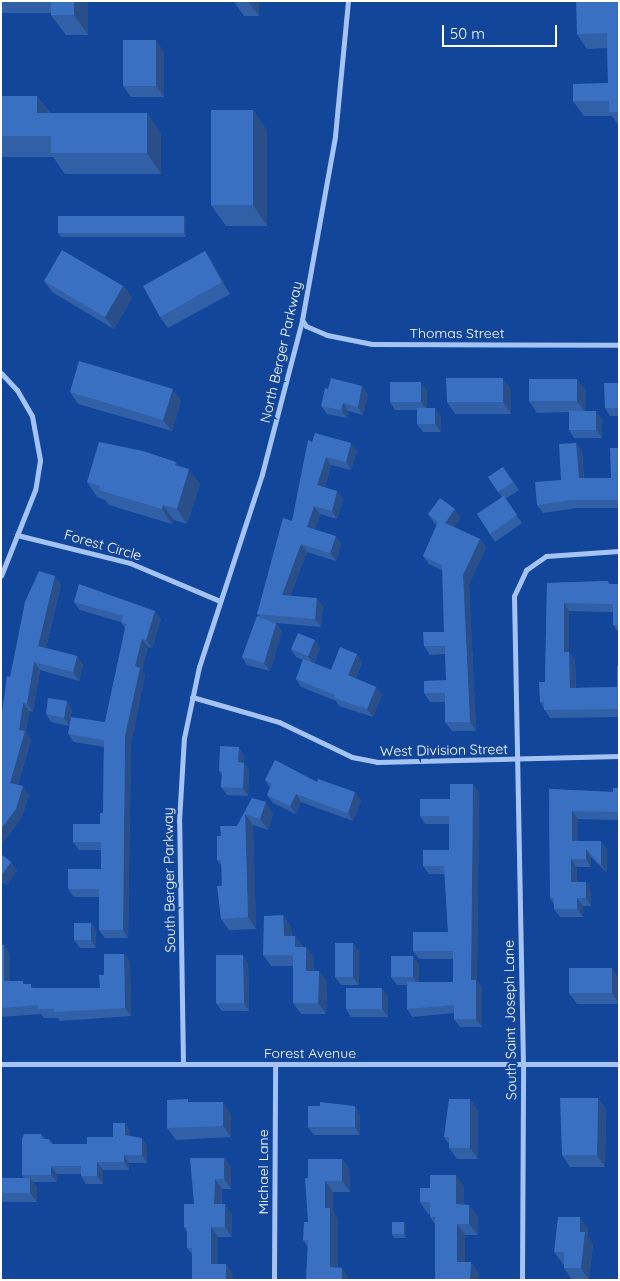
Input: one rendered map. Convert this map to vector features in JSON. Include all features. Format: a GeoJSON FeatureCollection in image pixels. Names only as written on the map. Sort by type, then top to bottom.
{"type":"FeatureCollection","features":[{"type":"Feature","properties":{"kind":"street","name":"North Berger Parkway"},"geometry":{"type":"LineString","coordinates":[[192,697],[220,601],[266,459],[302,320],[334,136],[348,1]]}},
{"type":"Feature","properties":{"kind":"street","name":"Thomas Street"},"geometry":{"type":"LineString","coordinates":[[302,320],[306,326],[327,335],[372,344],[619,345]]}},
{"type":"Feature","properties":{"kind":"street"},"geometry":{"type":"LineString","coordinates":[[1,374],[27,406],[39,441],[37,482],[1,576]]}},
{"type":"Feature","properties":{"kind":"street","name":"Forest Circle"},"geometry":{"type":"LineString","coordinates":[[17,535],[130,563],[220,601]]}},
{"type":"Feature","properties":{"kind":"street","name":"South Saint Joseph Lane"},"geometry":{"type":"LineString","coordinates":[[522,1280],[523,1064],[514,604],[518,582],[531,565],[546,556],[619,551]]}},
{"type":"Feature","properties":{"kind":"street","name":"West Division Street"},"geometry":{"type":"LineString","coordinates":[[192,697],[279,722],[352,757],[370,761],[517,760],[619,756]]}},
{"type":"Feature","properties":{"kind":"street","name":"South Berger Parkway"},"geometry":{"type":"LineString","coordinates":[[183,1064],[179,800],[192,697]]}},
{"type":"Feature","properties":{"kind":"street","name":"Forest Avenue"},"geometry":{"type":"LineString","coordinates":[[1,1064],[619,1064]]}},
{"type":"Feature","properties":{"kind":"street","name":"Michael Lane"},"geometry":{"type":"LineString","coordinates":[[274,1280],[275,1064]]}},
{"type":"Feature","properties":{"kind":"building"},"geometry":{"type":"Polygon","coordinates":[[[51,1],[74,1],[74,15],[51,15],[51,1]]]}},
{"type":"Feature","properties":{"kind":"building"},"geometry":{"type":"Polygon","coordinates":[[[576,1],[619,1],[619,112],[609,112],[609,101],[573,101],[573,84],[608,83],[607,33],[577,34],[576,1]]]}},
{"type":"Feature","properties":{"kind":"building"},"geometry":{"type":"Polygon","coordinates":[[[123,40],[156,40],[156,86],[123,86],[123,40]]]}},
{"type":"Feature","properties":{"kind":"building"},"geometry":{"type":"Polygon","coordinates":[[[1,96],[37,96],[37,113],[147,113],[147,153],[51,153],[51,136],[1,136],[1,96]]]}},
{"type":"Feature","properties":{"kind":"building"},"geometry":{"type":"Polygon","coordinates":[[[211,110],[253,110],[253,205],[211,205],[211,110]]]}},
{"type":"Feature","properties":{"kind":"building"},"geometry":{"type":"Polygon","coordinates":[[[58,216],[184,216],[184,233],[58,233],[58,216]]]}},
{"type":"Feature","properties":{"kind":"building"},"geometry":{"type":"Polygon","coordinates":[[[62,250],[123,286],[105,317],[44,281],[62,250]]]}},
{"type":"Feature","properties":{"kind":"building"},"geometry":{"type":"Polygon","coordinates":[[[205,251],[222,282],[160,317],[143,286],[205,251]]]}},
{"type":"Feature","properties":{"kind":"building"},"geometry":{"type":"Polygon","coordinates":[[[79,361],[173,389],[163,420],[70,392],[79,361]]]}},
{"type":"Feature","properties":{"kind":"building"},"geometry":{"type":"Polygon","coordinates":[[[331,378],[362,386],[358,407],[343,403],[341,410],[321,406],[325,388],[328,389],[331,378]]]}},
{"type":"Feature","properties":{"kind":"building"},"geometry":{"type":"Polygon","coordinates":[[[446,378],[503,378],[503,402],[447,402],[446,378]]]}},
{"type":"Feature","properties":{"kind":"building"},"geometry":{"type":"Polygon","coordinates":[[[529,379],[577,379],[577,401],[529,401],[529,379]]]}},
{"type":"Feature","properties":{"kind":"building"},"geometry":{"type":"Polygon","coordinates":[[[390,382],[421,382],[421,402],[390,402],[390,382]]]}},
{"type":"Feature","properties":{"kind":"building"},"geometry":{"type":"Polygon","coordinates":[[[604,383],[619,383],[619,408],[605,408],[604,383]]]}},
{"type":"Feature","properties":{"kind":"building"},"geometry":{"type":"Polygon","coordinates":[[[417,408],[435,408],[435,424],[417,424],[417,408]]]}},
{"type":"Feature","properties":{"kind":"building"},"geometry":{"type":"Polygon","coordinates":[[[569,411],[596,411],[596,430],[569,430],[569,411]]]}},
{"type":"Feature","properties":{"kind":"building"},"geometry":{"type":"Polygon","coordinates":[[[315,433],[351,443],[346,462],[326,457],[317,485],[337,491],[332,511],[314,506],[307,527],[336,536],[330,553],[301,544],[282,595],[317,598],[315,619],[257,614],[283,518],[292,521],[308,440],[312,442],[315,433]]]}},
{"type":"Feature","properties":{"kind":"building"},"geometry":{"type":"Polygon","coordinates":[[[99,442],[143,451],[176,462],[175,465],[189,469],[177,509],[163,505],[162,509],[99,490],[100,486],[87,482],[99,442]]]}},
{"type":"Feature","properties":{"kind":"building"},"geometry":{"type":"Polygon","coordinates":[[[576,443],[579,478],[611,478],[610,448],[619,448],[619,500],[571,500],[537,505],[535,482],[561,480],[559,444],[576,443]]]}},
{"type":"Feature","properties":{"kind":"building"},"geometry":{"type":"Polygon","coordinates":[[[503,467],[513,482],[498,492],[488,477],[503,467]]]}},
{"type":"Feature","properties":{"kind":"building"},"geometry":{"type":"Polygon","coordinates":[[[504,496],[517,515],[490,534],[477,514],[504,496]]]}},
{"type":"Feature","properties":{"kind":"building"},"geometry":{"type":"Polygon","coordinates":[[[440,498],[455,509],[445,523],[480,539],[463,575],[470,722],[445,722],[445,693],[424,693],[424,681],[446,680],[445,646],[424,646],[423,632],[444,632],[442,565],[423,556],[438,522],[428,514],[440,498]]]}},
{"type":"Feature","properties":{"kind":"building"},"geometry":{"type":"Polygon","coordinates":[[[39,571],[55,576],[38,646],[77,656],[73,672],[34,662],[27,703],[23,703],[19,730],[25,731],[10,783],[23,786],[16,809],[1,829],[1,721],[7,676],[10,677],[25,602],[39,571]]]}},
{"type":"Feature","properties":{"kind":"building"},"geometry":{"type":"Polygon","coordinates":[[[608,581],[608,584],[619,584],[619,625],[613,625],[613,604],[564,603],[564,652],[569,652],[570,688],[617,687],[617,666],[619,666],[619,709],[544,710],[544,702],[540,702],[539,682],[545,682],[547,583],[608,581]]]}},
{"type":"Feature","properties":{"kind":"building"},"geometry":{"type":"Polygon","coordinates":[[[79,584],[155,611],[146,640],[142,639],[135,666],[140,668],[125,736],[123,930],[99,930],[99,889],[68,889],[68,869],[101,869],[101,842],[73,842],[73,824],[100,824],[100,813],[103,813],[104,740],[68,734],[71,717],[105,722],[126,624],[121,622],[123,616],[74,602],[79,584]]]}},
{"type":"Feature","properties":{"kind":"building"},"geometry":{"type":"Polygon","coordinates":[[[257,616],[276,624],[264,663],[242,657],[257,616]]]}},
{"type":"Feature","properties":{"kind":"building"},"geometry":{"type":"Polygon","coordinates":[[[298,633],[315,640],[308,656],[291,649],[298,633]]]}},
{"type":"Feature","properties":{"kind":"building"},"geometry":{"type":"Polygon","coordinates":[[[340,647],[357,654],[348,675],[376,687],[367,709],[334,698],[335,695],[296,679],[303,659],[331,670],[340,647]]]}},
{"type":"Feature","properties":{"kind":"building"},"geometry":{"type":"Polygon","coordinates":[[[48,698],[67,701],[64,718],[46,714],[48,698]]]}},
{"type":"Feature","properties":{"kind":"building"},"geometry":{"type":"Polygon","coordinates":[[[220,746],[239,747],[238,762],[244,763],[243,788],[221,787],[222,771],[219,771],[220,746]]]}},
{"type":"Feature","properties":{"kind":"building"},"geometry":{"type":"Polygon","coordinates":[[[275,760],[317,782],[318,779],[355,792],[348,813],[296,794],[290,806],[267,795],[272,784],[265,780],[275,760]]]}},
{"type":"Feature","properties":{"kind":"building"},"geometry":{"type":"Polygon","coordinates":[[[450,784],[473,784],[471,980],[476,980],[476,1019],[454,1019],[454,1005],[407,1009],[407,982],[453,982],[453,951],[413,951],[413,932],[448,932],[444,866],[423,866],[423,850],[449,850],[449,816],[420,816],[420,799],[450,799],[450,784]]]}},
{"type":"Feature","properties":{"kind":"building"},"geometry":{"type":"Polygon","coordinates":[[[613,788],[619,788],[619,812],[572,811],[572,841],[601,841],[601,865],[586,849],[586,859],[571,859],[571,882],[586,882],[586,898],[577,898],[577,909],[554,909],[554,898],[550,898],[549,789],[613,792],[613,788]]]}},
{"type":"Feature","properties":{"kind":"building"},"geometry":{"type":"Polygon","coordinates":[[[252,798],[266,802],[260,819],[245,814],[248,917],[221,919],[217,886],[222,886],[221,860],[217,860],[217,836],[221,836],[220,826],[237,826],[252,798]]]}},
{"type":"Feature","properties":{"kind":"building"},"geometry":{"type":"Polygon","coordinates":[[[1,854],[11,862],[1,876],[1,854]]]}},
{"type":"Feature","properties":{"kind":"building"},"geometry":{"type":"Polygon","coordinates":[[[283,915],[284,936],[295,936],[295,947],[306,947],[306,971],[319,971],[318,1003],[293,1003],[293,955],[263,955],[264,916],[283,915]]]}},
{"type":"Feature","properties":{"kind":"building"},"geometry":{"type":"Polygon","coordinates":[[[74,923],[91,923],[91,940],[74,940],[74,923]]]}},
{"type":"Feature","properties":{"kind":"building"},"geometry":{"type":"Polygon","coordinates":[[[335,943],[353,943],[353,977],[335,977],[335,943]]]}},
{"type":"Feature","properties":{"kind":"building"},"geometry":{"type":"Polygon","coordinates":[[[1,945],[4,945],[4,981],[23,981],[23,984],[31,984],[31,988],[100,988],[99,975],[104,975],[104,954],[124,954],[125,1008],[54,1012],[54,1009],[38,1009],[38,1005],[1,1008],[1,945]]]}},
{"type":"Feature","properties":{"kind":"building"},"geometry":{"type":"Polygon","coordinates":[[[216,955],[243,955],[244,1003],[216,1003],[216,955]]]}},
{"type":"Feature","properties":{"kind":"building"},"geometry":{"type":"Polygon","coordinates":[[[391,956],[413,956],[413,977],[391,977],[391,956]]]}},
{"type":"Feature","properties":{"kind":"building"},"geometry":{"type":"Polygon","coordinates":[[[569,968],[612,968],[612,993],[569,993],[569,968]]]}},
{"type":"Feature","properties":{"kind":"building"},"geometry":{"type":"Polygon","coordinates":[[[346,988],[382,988],[382,1009],[346,1009],[346,988]]]}},
{"type":"Feature","properties":{"kind":"building"},"geometry":{"type":"Polygon","coordinates":[[[560,1098],[598,1098],[597,1155],[562,1155],[560,1098]]]}},
{"type":"Feature","properties":{"kind":"building"},"geometry":{"type":"Polygon","coordinates":[[[188,1099],[188,1102],[223,1102],[223,1126],[167,1128],[167,1100],[188,1099]]]}},
{"type":"Feature","properties":{"kind":"building"},"geometry":{"type":"Polygon","coordinates":[[[449,1099],[470,1099],[470,1148],[449,1148],[449,1137],[444,1137],[449,1099]]]}},
{"type":"Feature","properties":{"kind":"building"},"geometry":{"type":"Polygon","coordinates":[[[320,1102],[355,1106],[355,1127],[308,1127],[308,1106],[320,1106],[320,1102]]]}},
{"type":"Feature","properties":{"kind":"building"},"geometry":{"type":"Polygon","coordinates":[[[113,1123],[125,1123],[125,1135],[142,1138],[142,1155],[124,1155],[124,1162],[97,1162],[97,1176],[81,1176],[81,1166],[51,1166],[51,1175],[22,1175],[22,1139],[24,1134],[41,1134],[41,1139],[49,1139],[50,1144],[87,1144],[87,1137],[113,1137],[113,1123]]]}},
{"type":"Feature","properties":{"kind":"building"},"geometry":{"type":"Polygon","coordinates":[[[190,1158],[224,1158],[224,1179],[215,1179],[214,1204],[225,1204],[225,1227],[211,1227],[211,1264],[226,1264],[226,1280],[192,1280],[192,1248],[187,1248],[187,1227],[184,1227],[184,1204],[194,1204],[190,1158]]]}},
{"type":"Feature","properties":{"kind":"building"},"geometry":{"type":"Polygon","coordinates":[[[308,1159],[342,1159],[342,1181],[325,1181],[325,1208],[330,1208],[330,1267],[342,1268],[342,1280],[306,1280],[308,1240],[303,1240],[304,1222],[308,1222],[305,1178],[308,1178],[308,1159]]]}},
{"type":"Feature","properties":{"kind":"building"},"geometry":{"type":"Polygon","coordinates":[[[430,1175],[456,1175],[456,1204],[469,1205],[469,1224],[457,1224],[457,1262],[471,1262],[470,1280],[435,1280],[435,1217],[430,1217],[430,1202],[420,1202],[420,1188],[430,1188],[430,1175]]]}},
{"type":"Feature","properties":{"kind":"building"},"geometry":{"type":"Polygon","coordinates":[[[1,1178],[30,1178],[30,1193],[1,1193],[1,1178]]]}},
{"type":"Feature","properties":{"kind":"building"},"geometry":{"type":"Polygon","coordinates":[[[558,1217],[580,1217],[580,1232],[585,1232],[581,1268],[564,1268],[564,1252],[554,1252],[558,1217]]]}},
{"type":"Feature","properties":{"kind":"building"},"geometry":{"type":"Polygon","coordinates":[[[392,1222],[404,1222],[404,1234],[392,1234],[392,1222]]]}}]}
